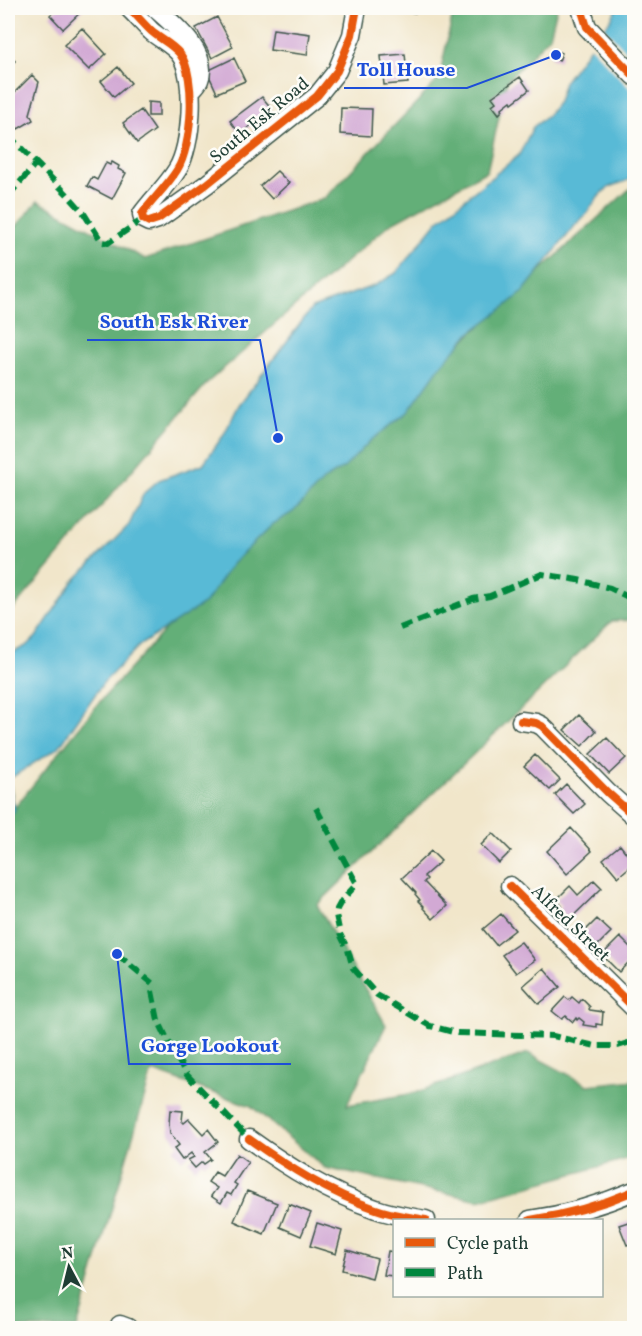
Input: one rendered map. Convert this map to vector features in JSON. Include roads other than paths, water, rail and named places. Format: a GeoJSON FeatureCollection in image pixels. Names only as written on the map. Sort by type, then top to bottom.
{"type":"FeatureCollection","features":[{"type":"Feature","properties":{"kind":"street"},"geometry":{"type":"LineString","coordinates":[[129,8],[152,32],[179,52],[185,66],[190,91]]}},
{"type":"Feature","properties":{"kind":"street"},"geometry":{"type":"LineString","coordinates":[[155,8],[195,50],[201,75],[198,83],[190,91]]}},
{"type":"Feature","properties":{"kind":"street","name":"South Esk Road"},"geometry":{"type":"LineString","coordinates":[[190,91],[190,133],[185,154],[177,170],[142,214],[143,219],[149,222],[158,219],[207,184],[317,96],[337,71],[352,35],[357,8]]}},
{"type":"Feature","properties":{"kind":"street"},"geometry":{"type":"LineString","coordinates":[[581,8],[587,27],[634,76]]}},
{"type":"Feature","properties":{"kind":"street"},"geometry":{"type":"LineString","coordinates":[[521,721],[542,726],[634,816]]}},
{"type":"Feature","properties":{"kind":"street","name":"Alfred Street"},"geometry":{"type":"LineString","coordinates":[[510,886],[634,1008]]}},
{"type":"Feature","properties":{"kind":"street"},"geometry":{"type":"LineString","coordinates":[[249,1139],[287,1166],[320,1185],[377,1209],[418,1219]]}},
{"type":"Feature","properties":{"kind":"street"},"geometry":{"type":"LineString","coordinates":[[540,1219],[615,1200],[634,1191]]}},
{"type":"Feature","properties":{"kind":"water"},"geometry":{"type":"Polygon","coordinates":[[[617,8],[634,8],[634,177],[603,192],[522,293],[470,333],[442,364],[408,412],[370,441],[345,467],[325,479],[293,512],[273,524],[232,564],[205,603],[140,645],[103,683],[59,747],[9,779],[15,810],[8,819],[8,655],[28,645],[36,637],[73,582],[129,525],[144,493],[159,480],[203,464],[223,436],[239,405],[312,308],[376,285],[396,273],[438,221],[519,155],[533,127],[546,117],[558,102],[564,82],[617,8]]]}},
{"type":"Feature","properties":{"kind":"place","name":"Toll House"},"geometry":{"type":"Point","coordinates":[556,55]}},
{"type":"Feature","properties":{"kind":"place","name":"South Esk River"},"geometry":{"type":"Point","coordinates":[278,438]}},
{"type":"Feature","properties":{"kind":"place","name":"Gorge Lookout"},"geometry":{"type":"Point","coordinates":[117,954]}}]}
